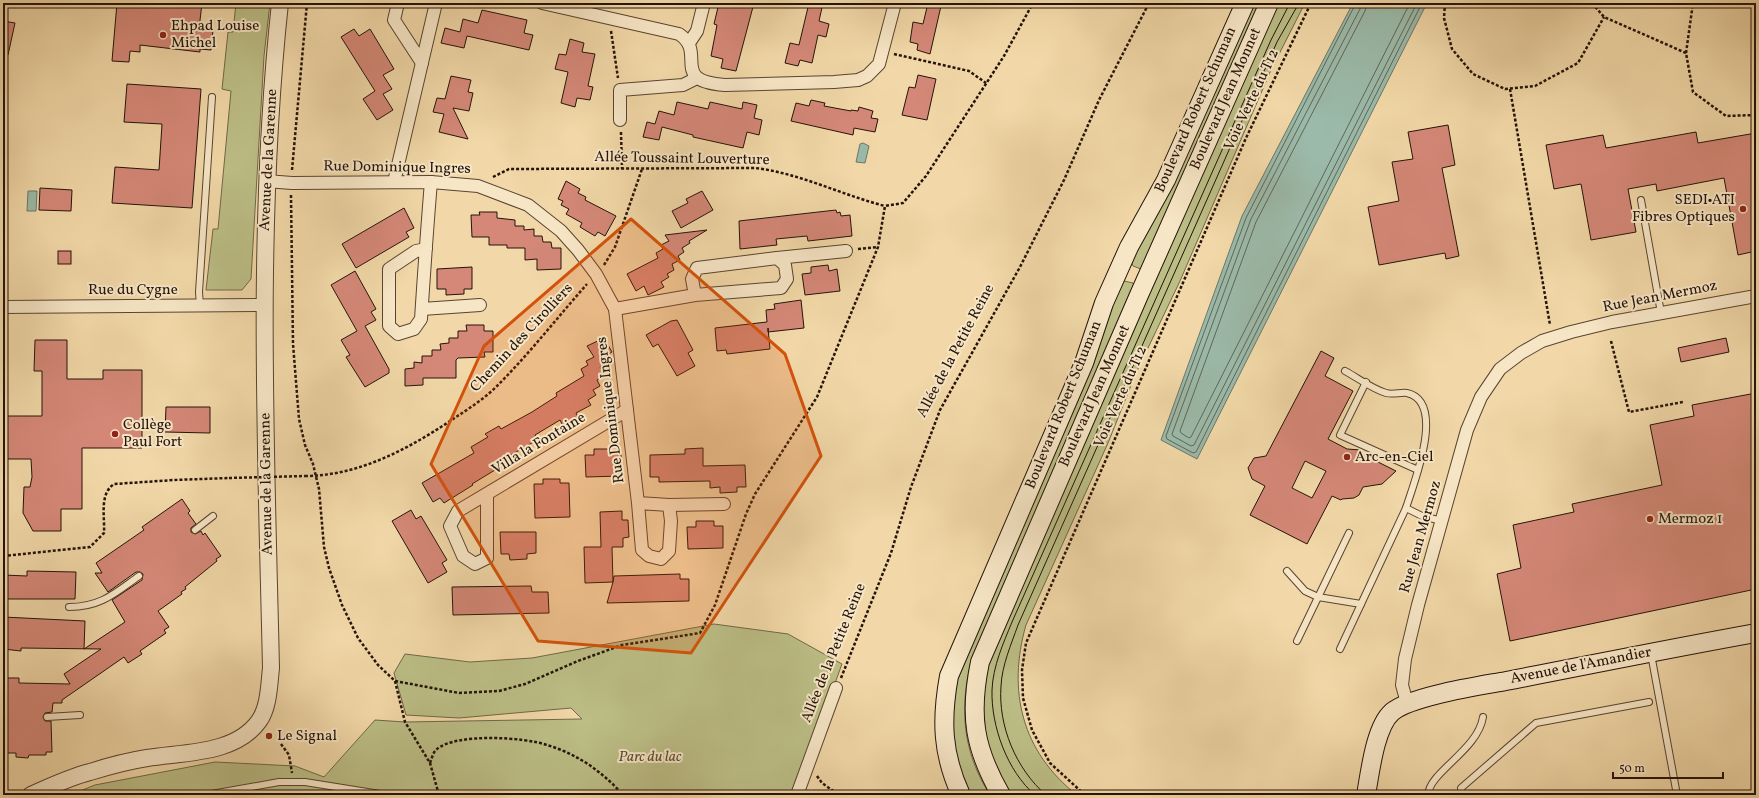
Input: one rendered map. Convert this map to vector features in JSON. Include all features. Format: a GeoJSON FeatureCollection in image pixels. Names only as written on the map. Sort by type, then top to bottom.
{"type":"FeatureCollection","features":[{"type":"Feature","properties":{"kind":"main road","name":"Boulevard Robert Schuman"},"geometry":{"type":"LineString","coordinates":[[961,795],[948,762],[943,734],[943,705],[948,676],[1084,363],[1104,303],[1122,261],[1166,180],[1245,3]]}},
{"type":"Feature","properties":{"kind":"main road","name":"Boulevard Jean Monnet"},"geometry":{"type":"LineString","coordinates":[[1001,795],[981,754],[974,718],[974,690],[980,662],[1269,3]]}},
{"type":"Feature","properties":{"kind":"main road","name":"Avenue de l'Amandier"},"geometry":{"type":"LineString","coordinates":[[1366,795],[1382,726],[1391,713],[1407,703],[1478,686],[1756,633]]}},
{"type":"Feature","properties":{"kind":"street","name":"Avenue de la Garenne"},"geometry":{"type":"LineString","coordinates":[[31,795],[61,781],[90,772],[145,758],[212,749],[235,741],[259,721],[266,704],[271,668],[264,305],[266,181],[274,59],[280,3]]}},
{"type":"Feature","properties":{"kind":"street"},"geometry":{"type":"LineString","coordinates":[[398,3],[394,20],[422,62]]}},
{"type":"Feature","properties":{"kind":"street"},"geometry":{"type":"LineString","coordinates":[[394,182],[436,3]]}},
{"type":"Feature","properties":{"kind":"street"},"geometry":{"type":"LineString","coordinates":[[542,3],[679,34],[688,40],[691,48],[690,67],[698,78],[710,84],[725,85],[858,80],[873,71],[879,64],[884,52],[895,3]]}},
{"type":"Feature","properties":{"kind":"street"},"geometry":{"type":"LineString","coordinates":[[689,43],[697,31],[704,3]]}},
{"type":"Feature","properties":{"kind":"street"},"geometry":{"type":"LineString","coordinates":[[620,120],[620,90],[683,84],[698,78]]}},
{"type":"Feature","properties":{"kind":"street","name":"Rue Dominique Ingres"},"geometry":{"type":"LineString","coordinates":[[266,181],[292,183],[431,182],[478,186],[528,205],[561,231],[596,274],[615,309],[638,503],[642,550],[649,556],[661,559],[669,551],[671,521],[669,505]]}},
{"type":"Feature","properties":{"kind":"street"},"geometry":{"type":"LineString","coordinates":[[426,249],[416,251],[389,269],[390,326],[398,334],[414,329],[421,319],[431,182]]}},
{"type":"Feature","properties":{"kind":"street"},"geometry":{"type":"LineString","coordinates":[[696,295],[692,278],[697,268],[846,251]]}},
{"type":"Feature","properties":{"kind":"street"},"geometry":{"type":"LineString","coordinates":[[615,309],[696,295],[781,288],[787,279],[785,265],[776,258]]}},
{"type":"Feature","properties":{"kind":"street","name":"Rue Jean Mermoz"},"geometry":{"type":"LineString","coordinates":[[1407,703],[1402,685],[1405,659],[1418,605],[1467,430],[1481,398],[1500,369],[1521,353],[1542,341],[1578,330],[1756,296]]}},
{"type":"Feature","properties":{"kind":"street","name":"Rue du Cygne"},"geometry":{"type":"LineString","coordinates":[[3,307],[264,305]]}},
{"type":"Feature","properties":{"kind":"street"},"geometry":{"type":"LineString","coordinates":[[422,309],[480,305]]}},
{"type":"Feature","properties":{"kind":"street","name":"Villa la Fontaine"},"geometry":{"type":"LineString","coordinates":[[487,494],[487,558],[475,564],[463,556],[450,526],[458,511],[627,410]]}},
{"type":"Feature","properties":{"kind":"street"},"geometry":{"type":"LineString","coordinates":[[638,503],[669,505],[724,504]]}},
{"type":"Feature","properties":{"kind":"street","name":"Allée de la Petite Reine"},"geometry":{"type":"LineString","coordinates":[[797,795],[836,688]]}},
{"type":"Feature","properties":{"kind":"lane"},"geometry":{"type":"LineString","coordinates":[[200,306],[212,97]]}},
{"type":"Feature","properties":{"kind":"lane"},"geometry":{"type":"LineString","coordinates":[[1641,200],[1661,313]]}},
{"type":"Feature","properties":{"kind":"lane"},"geometry":{"type":"LineString","coordinates":[[1340,649],[1406,508],[1426,443],[1426,418],[1422,405],[1417,398],[1408,393],[1387,393],[1345,371]]}},
{"type":"Feature","properties":{"kind":"lane"},"geometry":{"type":"LineString","coordinates":[[1366,382],[1340,436],[1418,470]]}},
{"type":"Feature","properties":{"kind":"lane"},"geometry":{"type":"LineString","coordinates":[[1406,508],[1422,516],[1442,521]]}},
{"type":"Feature","properties":{"kind":"lane"},"geometry":{"type":"LineString","coordinates":[[195,530],[213,516]]}},
{"type":"Feature","properties":{"kind":"lane"},"geometry":{"type":"LineString","coordinates":[[1297,641],[1349,533]]}},
{"type":"Feature","properties":{"kind":"lane"},"geometry":{"type":"LineString","coordinates":[[1287,571],[1305,591],[1318,597],[1361,604]]}},
{"type":"Feature","properties":{"kind":"lane"},"geometry":{"type":"LineString","coordinates":[[69,607],[83,607],[101,601],[139,576]]}},
{"type":"Feature","properties":{"kind":"lane"},"geometry":{"type":"LineString","coordinates":[[1651,652],[1677,795]]}},
{"type":"Feature","properties":{"kind":"lane"},"geometry":{"type":"LineString","coordinates":[[1462,795],[1461,788],[1536,723],[1649,702]]}},
{"type":"Feature","properties":{"kind":"lane"},"geometry":{"type":"LineString","coordinates":[[47,717],[80,715]]}},
{"type":"Feature","properties":{"kind":"lane"},"geometry":{"type":"LineString","coordinates":[[1428,795],[1431,784],[1470,744],[1479,731],[1483,717]]}},
{"type":"Feature","properties":{"kind":"lane"},"geometry":{"type":"LineString","coordinates":[[206,795],[279,782],[293,782],[357,789],[386,795]]}},
{"type":"Feature","properties":{"kind":"path"},"geometry":{"type":"LineString","coordinates":[[292,176],[306,3]]}},
{"type":"Feature","properties":{"kind":"path","name":"Allée de la Petite Reine"},"geometry":{"type":"LineString","coordinates":[[836,688],[891,553],[911,488],[940,410],[1020,267],[1064,180],[1099,100],[1149,3]]}},
{"type":"Feature","properties":{"kind":"path","name":"Voie Verte du T12"},"geometry":{"type":"LineString","coordinates":[[1085,795],[1050,762],[1032,730],[1023,698],[1022,670],[1026,643],[1246,138],[1311,3]]}},
{"type":"Feature","properties":{"kind":"path"},"geometry":{"type":"LineString","coordinates":[[1445,3],[1444,18],[1452,49],[1473,74],[1505,89],[1535,86],[1578,63],[1604,17]]}},
{"type":"Feature","properties":{"kind":"path"},"geometry":{"type":"LineString","coordinates":[[1592,3],[1604,17],[1686,53]]}},
{"type":"Feature","properties":{"kind":"path"},"geometry":{"type":"LineString","coordinates":[[1693,3],[1686,53],[1693,92],[1726,116],[1756,115]]}},
{"type":"Feature","properties":{"kind":"path"},"geometry":{"type":"LineString","coordinates":[[609,18],[620,90]]}},
{"type":"Feature","properties":{"kind":"path"},"geometry":{"type":"LineString","coordinates":[[884,52],[969,71],[986,83]]}},
{"type":"Feature","properties":{"kind":"path"},"geometry":{"type":"LineString","coordinates":[[1510,89],[1550,327]]}},
{"type":"Feature","properties":{"kind":"path"},"geometry":{"type":"LineString","coordinates":[[620,120],[622,169]]}},
{"type":"Feature","properties":{"kind":"path","name":"Allée Toussaint Louverture"},"geometry":{"type":"LineString","coordinates":[[478,186],[509,170],[755,168],[775,170],[861,200],[885,206]]}},
{"type":"Feature","properties":{"kind":"path","name":"Chemin des Cirolliers"},"geometry":{"type":"LineString","coordinates":[[3,556],[90,548],[104,533],[105,495],[108,489],[114,484],[174,480],[305,476],[340,473],[398,452],[431,434],[477,403],[496,387],[609,258],[615,247],[642,169]]}},
{"type":"Feature","properties":{"kind":"path"},"geometry":{"type":"LineString","coordinates":[[846,251],[878,247]]}},
{"type":"Feature","properties":{"kind":"path"},"geometry":{"type":"LineString","coordinates":[[1611,341],[1629,412],[1683,402]]}},
{"type":"Feature","properties":{"kind":"path"},"geometry":{"type":"LineString","coordinates":[[395,681],[405,722],[430,762],[439,795]]}},
{"type":"Feature","properties":{"kind":"path"},"geometry":{"type":"LineString","coordinates":[[430,762],[436,750],[451,741],[479,738],[519,740],[546,744],[577,757],[612,782],[623,795]]}},
{"type":"Feature","properties":{"kind":"path"},"geometry":{"type":"LineString","coordinates":[[281,744],[290,755],[293,782]]}},
{"type":"Feature","properties":{"kind":"path"},"geometry":{"type":"LineString","coordinates":[[806,770],[816,774],[822,783],[839,795]]}},
{"type":"Feature","properties":{"kind":"highlighted area"},"geometry":{"type":"Polygon","coordinates":[[[631,219],[785,354],[821,456],[691,653],[538,641],[431,464],[484,346],[631,219]]]}},
{"type":"Feature","properties":{"kind":"green space"},"geometry":{"type":"Polygon","coordinates":[[[236,3],[270,3],[264,56],[251,279],[242,290],[206,290],[213,229],[218,229],[231,91],[222,89],[228,32],[233,32],[236,3]]]}},
{"type":"Feature","properties":{"kind":"green space"},"geometry":{"type":"Polygon","coordinates":[[[1253,3],[1262,3],[1141,269],[1133,266],[1131,261],[1253,3]]]}},
{"type":"Feature","properties":{"kind":"green space"},"geometry":{"type":"Polygon","coordinates":[[[1277,3],[1305,3],[1271,70],[1180,281],[1136,373],[1108,443],[1026,625],[1020,649],[1018,673],[1019,696],[1024,719],[1032,740],[1043,760],[1058,778],[1077,795],[1012,795],[998,772],[984,733],[981,693],[983,678],[990,654],[1277,3]]]}},
{"type":"Feature","properties":{"kind":"green space"},"geometry":{"type":"Polygon","coordinates":[[[1124,281],[1133,283],[1135,289],[972,658],[965,694],[966,728],[974,762],[990,795],[971,795],[959,768],[953,740],[952,710],[955,681],[1104,323],[1121,283],[1124,281]]]}},
{"type":"Feature","properties":{"kind":"green space","name":"Parc du lac"},"geometry":{"type":"Polygon","coordinates":[[[714,624],[788,634],[842,664],[794,795],[70,795],[95,785],[215,762],[295,766],[324,777],[375,720],[405,722],[582,719],[571,708],[459,718],[406,715],[394,673],[405,654],[470,662],[532,658],[714,624]]]}},
{"type":"Feature","properties":{"kind":"water"},"geometry":{"type":"Polygon","coordinates":[[[1353,3],[1427,3],[1197,459],[1161,440],[1242,216],[1353,3]]]}},
{"type":"Feature","properties":{"kind":"water"},"geometry":{"type":"Polygon","coordinates":[[[863,143],[869,146],[865,163],[856,162],[860,144],[863,143]]]}},
{"type":"Feature","properties":{"kind":"water"},"geometry":{"type":"Polygon","coordinates":[[[28,191],[37,191],[36,211],[27,211],[28,191]]]}},
{"type":"Feature","properties":{"kind":"building","name":"Ehpad Louise Michel"},"geometry":{"type":"Polygon","coordinates":[[[117,3],[202,3],[199,29],[213,30],[211,50],[200,49],[200,52],[140,45],[140,52],[130,51],[129,62],[112,61],[117,3]]]}},
{"type":"Feature","properties":{"kind":"building"},"geometry":{"type":"Polygon","coordinates":[[[719,3],[754,3],[736,71],[721,68],[723,59],[711,56],[717,25],[714,24],[719,3]]]}},
{"type":"Feature","properties":{"kind":"building"},"geometry":{"type":"Polygon","coordinates":[[[809,3],[823,3],[819,21],[829,24],[826,37],[818,35],[812,63],[800,60],[798,66],[785,63],[790,43],[799,45],[809,3]]]}},
{"type":"Feature","properties":{"kind":"building"},"geometry":{"type":"Polygon","coordinates":[[[928,3],[941,6],[930,54],[917,50],[918,44],[910,42],[913,22],[923,24],[928,3]]]}},
{"type":"Feature","properties":{"kind":"building"},"geometry":{"type":"Polygon","coordinates":[[[482,10],[527,20],[524,33],[533,35],[529,50],[467,36],[464,48],[441,43],[445,28],[460,32],[463,19],[478,23],[482,10]]]}},
{"type":"Feature","properties":{"kind":"building"},"geometry":{"type":"Polygon","coordinates":[[[3,21],[15,23],[8,55],[3,55],[3,21]]]}},
{"type":"Feature","properties":{"kind":"building"},"geometry":{"type":"Polygon","coordinates":[[[354,29],[359,36],[370,29],[394,69],[383,75],[392,89],[383,94],[393,110],[377,120],[363,99],[375,91],[341,37],[354,29]]]}},
{"type":"Feature","properties":{"kind":"building"},"geometry":{"type":"Polygon","coordinates":[[[570,39],[584,43],[582,52],[595,54],[588,86],[593,87],[590,100],[577,98],[575,107],[561,103],[568,72],[555,69],[559,54],[566,55],[570,39]]]}},
{"type":"Feature","properties":{"kind":"building"},"geometry":{"type":"Polygon","coordinates":[[[918,75],[936,79],[927,120],[902,115],[909,87],[915,88],[918,75]]]}},
{"type":"Feature","properties":{"kind":"building"},"geometry":{"type":"Polygon","coordinates":[[[451,76],[471,80],[468,92],[473,93],[469,111],[453,108],[468,139],[439,132],[444,114],[433,112],[437,98],[445,99],[451,76]]]}},
{"type":"Feature","properties":{"kind":"building"},"geometry":{"type":"Polygon","coordinates":[[[127,84],[201,89],[192,208],[112,203],[115,167],[159,170],[162,124],[124,122],[127,84]]]}},
{"type":"Feature","properties":{"kind":"building"},"geometry":{"type":"Polygon","coordinates":[[[811,100],[825,103],[824,106],[851,111],[858,111],[859,107],[873,111],[871,118],[878,119],[875,132],[854,128],[853,135],[791,121],[796,103],[809,106],[811,100]]]}},
{"type":"Feature","properties":{"kind":"building"},"geometry":{"type":"Polygon","coordinates":[[[677,102],[708,109],[710,102],[742,109],[743,102],[757,105],[754,118],[762,120],[759,135],[747,132],[743,148],[693,137],[693,135],[662,127],[659,140],[643,137],[647,122],[655,124],[659,111],[674,115],[677,102]]]}},
{"type":"Feature","properties":{"kind":"building"},"geometry":{"type":"Polygon","coordinates":[[[1448,125],[1455,165],[1442,168],[1459,256],[1446,259],[1445,253],[1379,265],[1368,207],[1399,201],[1392,162],[1413,159],[1408,132],[1448,125]]]}},
{"type":"Feature","properties":{"kind":"building"},"geometry":{"type":"Polygon","coordinates":[[[1696,132],[1698,143],[1756,133],[1756,251],[1738,255],[1724,178],[1657,191],[1656,184],[1628,189],[1636,232],[1591,240],[1581,184],[1554,189],[1546,145],[1603,135],[1606,148],[1696,132]]]}},
{"type":"Feature","properties":{"kind":"building"},"geometry":{"type":"Polygon","coordinates":[[[566,181],[580,189],[578,193],[586,197],[585,200],[616,216],[605,236],[598,232],[595,236],[580,227],[582,223],[566,214],[569,209],[561,205],[563,201],[558,199],[566,181]]]}},
{"type":"Feature","properties":{"kind":"building"},"geometry":{"type":"Polygon","coordinates":[[[40,188],[72,190],[71,211],[39,210],[40,188]]]}},
{"type":"Feature","properties":{"kind":"building"},"geometry":{"type":"Polygon","coordinates":[[[702,191],[713,210],[681,228],[672,211],[688,203],[686,199],[702,191]]]}},
{"type":"Feature","properties":{"kind":"building"},"geometry":{"type":"Polygon","coordinates":[[[404,208],[414,228],[406,232],[409,237],[356,268],[342,244],[404,208]]]}},
{"type":"Feature","properties":{"kind":"building"},"geometry":{"type":"Polygon","coordinates":[[[836,210],[837,213],[840,212],[841,216],[850,215],[852,236],[808,241],[807,236],[776,239],[777,245],[740,249],[739,221],[836,210]]]}},
{"type":"Feature","properties":{"kind":"building"},"geometry":{"type":"Polygon","coordinates":[[[479,212],[497,212],[497,218],[515,220],[515,226],[524,226],[524,230],[534,229],[534,236],[542,236],[543,242],[551,242],[552,248],[561,248],[561,269],[537,270],[537,259],[525,260],[525,248],[507,248],[507,245],[489,245],[489,237],[472,237],[471,215],[480,215],[479,212]]]}},
{"type":"Feature","properties":{"kind":"building"},"geometry":{"type":"Polygon","coordinates":[[[707,230],[689,241],[690,243],[682,248],[684,252],[678,256],[680,260],[672,264],[674,270],[667,274],[669,277],[661,282],[664,287],[648,295],[644,286],[636,291],[627,274],[658,258],[656,253],[663,249],[661,245],[669,241],[665,235],[707,230]]]}},
{"type":"Feature","properties":{"kind":"building"},"geometry":{"type":"Polygon","coordinates":[[[58,251],[71,251],[71,264],[58,264],[58,251]]]}},
{"type":"Feature","properties":{"kind":"building"},"geometry":{"type":"Polygon","coordinates":[[[828,265],[829,271],[837,269],[840,291],[805,295],[802,274],[811,273],[811,267],[828,265]]]}},
{"type":"Feature","properties":{"kind":"building"},"geometry":{"type":"Polygon","coordinates":[[[472,267],[472,289],[464,289],[464,294],[446,295],[446,289],[437,289],[437,269],[472,267]]]}},
{"type":"Feature","properties":{"kind":"building"},"geometry":{"type":"Polygon","coordinates":[[[355,271],[376,309],[371,312],[376,320],[365,326],[389,369],[389,373],[365,387],[346,357],[350,355],[341,340],[357,331],[331,285],[355,271]]]}},
{"type":"Feature","properties":{"kind":"building"},"geometry":{"type":"Polygon","coordinates":[[[801,300],[804,328],[768,332],[770,349],[727,354],[726,350],[717,351],[715,328],[767,322],[766,310],[775,309],[774,304],[801,300]]]}},
{"type":"Feature","properties":{"kind":"building"},"geometry":{"type":"Polygon","coordinates":[[[677,320],[693,350],[688,353],[695,366],[677,376],[658,344],[653,347],[646,335],[671,321],[677,320]]]}},
{"type":"Feature","properties":{"kind":"building"},"geometry":{"type":"Polygon","coordinates":[[[466,325],[484,325],[484,331],[493,331],[493,352],[484,352],[485,357],[458,358],[456,360],[456,378],[423,378],[423,385],[405,386],[405,369],[414,368],[414,362],[422,363],[422,356],[432,356],[432,350],[441,350],[440,344],[449,343],[449,338],[458,338],[458,331],[467,331],[466,325]]]}},
{"type":"Feature","properties":{"kind":"building"},"geometry":{"type":"Polygon","coordinates":[[[604,338],[612,352],[604,357],[607,362],[600,367],[605,376],[597,380],[600,386],[593,390],[596,395],[588,400],[591,405],[576,413],[578,417],[563,426],[560,420],[535,435],[537,440],[492,466],[495,470],[444,503],[440,498],[433,502],[422,483],[474,453],[471,447],[488,437],[485,434],[499,426],[501,429],[532,412],[557,396],[556,393],[584,376],[581,369],[588,365],[586,361],[594,357],[587,346],[604,338]]]}},
{"type":"Feature","properties":{"kind":"building"},"geometry":{"type":"Polygon","coordinates":[[[1726,338],[1729,352],[1681,362],[1678,348],[1726,338]]]}},
{"type":"Feature","properties":{"kind":"building"},"geometry":{"type":"Polygon","coordinates":[[[35,340],[67,340],[67,379],[103,379],[103,370],[142,370],[142,448],[82,448],[82,509],[61,509],[61,531],[33,531],[23,513],[24,487],[30,487],[32,477],[31,459],[3,459],[3,416],[42,416],[42,371],[34,371],[35,340]]]}},
{"type":"Feature","properties":{"kind":"building","name":"Arc-en-Ciel"},"geometry":{"type":"Polygon","coordinates":[[[1321,351],[1334,358],[1325,376],[1353,391],[1328,439],[1347,449],[1361,450],[1360,453],[1396,471],[1382,484],[1363,487],[1359,495],[1354,498],[1341,500],[1332,496],[1307,544],[1250,515],[1265,486],[1252,479],[1248,468],[1254,458],[1266,456],[1321,351]],[[1305,461],[1292,488],[1312,498],[1326,471],[1305,461]]]}},
{"type":"Feature","properties":{"kind":"building","name":"Mermoz 1"},"geometry":{"type":"Polygon","coordinates":[[[1756,393],[1756,589],[1510,641],[1497,574],[1521,568],[1513,525],[1574,512],[1572,504],[1662,485],[1650,425],[1694,416],[1692,405],[1756,393]]]}},
{"type":"Feature","properties":{"kind":"building"},"geometry":{"type":"Polygon","coordinates":[[[166,407],[210,407],[210,433],[165,432],[166,407]]]}},
{"type":"Feature","properties":{"kind":"building"},"geometry":{"type":"Polygon","coordinates":[[[703,448],[703,466],[745,465],[746,487],[737,487],[737,492],[720,493],[720,487],[710,488],[710,481],[659,482],[659,477],[650,477],[650,455],[685,454],[685,449],[703,448]]]}},
{"type":"Feature","properties":{"kind":"building"},"geometry":{"type":"Polygon","coordinates":[[[594,449],[611,449],[611,454],[621,454],[621,476],[586,477],[585,455],[594,455],[594,449]]]}},
{"type":"Feature","properties":{"kind":"building"},"geometry":{"type":"Polygon","coordinates":[[[543,479],[560,479],[560,483],[569,483],[570,517],[535,518],[534,484],[543,484],[543,479]]]}},
{"type":"Feature","properties":{"kind":"building"},"geometry":{"type":"Polygon","coordinates":[[[182,499],[190,511],[188,513],[196,524],[191,528],[191,532],[195,534],[201,531],[203,535],[205,533],[221,556],[185,587],[186,589],[181,592],[182,594],[158,611],[169,627],[164,630],[166,633],[140,651],[142,654],[128,663],[124,657],[62,700],[62,703],[53,703],[52,712],[45,713],[43,717],[45,721],[51,721],[52,752],[46,752],[46,755],[29,755],[28,758],[16,757],[16,753],[4,753],[3,678],[19,678],[19,683],[70,684],[64,674],[101,649],[84,649],[125,622],[112,600],[142,580],[143,574],[136,572],[108,592],[95,573],[102,573],[96,563],[144,530],[142,527],[182,499]]]}},
{"type":"Feature","properties":{"kind":"building"},"geometry":{"type":"Polygon","coordinates":[[[411,510],[416,519],[421,516],[447,560],[442,563],[447,572],[428,583],[392,521],[411,510]]]}},
{"type":"Feature","properties":{"kind":"building"},"geometry":{"type":"Polygon","coordinates":[[[622,511],[622,520],[628,520],[629,537],[623,538],[623,547],[612,547],[613,582],[585,583],[584,547],[601,547],[600,512],[622,511]]]}},
{"type":"Feature","properties":{"kind":"building"},"geometry":{"type":"Polygon","coordinates":[[[696,521],[714,521],[714,526],[723,526],[723,548],[688,549],[687,527],[696,527],[696,521]]]}},
{"type":"Feature","properties":{"kind":"building"},"geometry":{"type":"Polygon","coordinates":[[[500,532],[536,532],[536,553],[527,554],[527,559],[510,560],[509,554],[501,554],[500,532]]]}},
{"type":"Feature","properties":{"kind":"building"},"geometry":{"type":"Polygon","coordinates":[[[27,571],[76,572],[75,599],[3,599],[3,575],[27,576],[27,571]]]}},
{"type":"Feature","properties":{"kind":"building"},"geometry":{"type":"Polygon","coordinates":[[[680,574],[680,579],[689,579],[689,601],[607,603],[614,576],[680,574]]]}},
{"type":"Feature","properties":{"kind":"building"},"geometry":{"type":"Polygon","coordinates":[[[531,586],[532,592],[548,592],[549,613],[453,615],[452,587],[531,586]]]}},
{"type":"Feature","properties":{"kind":"building"},"geometry":{"type":"Polygon","coordinates":[[[3,617],[85,621],[84,649],[21,648],[21,651],[3,649],[3,617]]]}},
{"type":"Feature","properties":{"kind":"tram line"},"geometry":{"type":"LineString","coordinates":[[1035,795],[1016,774],[1009,761],[994,718],[992,690],[994,672],[999,655],[1012,622],[1271,40],[1290,3]]}},
{"type":"Feature","properties":{"kind":"tram line"},"geometry":{"type":"LineString","coordinates":[[1046,795],[1026,773],[1011,746],[1006,731],[1001,701],[1001,686],[1007,655],[1018,625],[1277,42],[1299,3]]}},
{"type":"Feature","properties":{"kind":"place","name":"Ehpad Louise Michel"},"geometry":{"type":"Point","coordinates":[163,35]}},
{"type":"Feature","properties":{"kind":"place","name":"SEDI•ATI Fibres Optiques"},"geometry":{"type":"Point","coordinates":[1743,209]}},
{"type":"Feature","properties":{"kind":"place","name":"Collège Paul Fort"},"geometry":{"type":"Point","coordinates":[115,434]}},
{"type":"Feature","properties":{"kind":"place","name":"Arc-en-Ciel"},"geometry":{"type":"Point","coordinates":[1347,457]}},
{"type":"Feature","properties":{"kind":"place","name":"Mermoz 1"},"geometry":{"type":"Point","coordinates":[1650,519]}},
{"type":"Feature","properties":{"kind":"place","name":"Le Signal"},"geometry":{"type":"Point","coordinates":[269,736]}}]}
